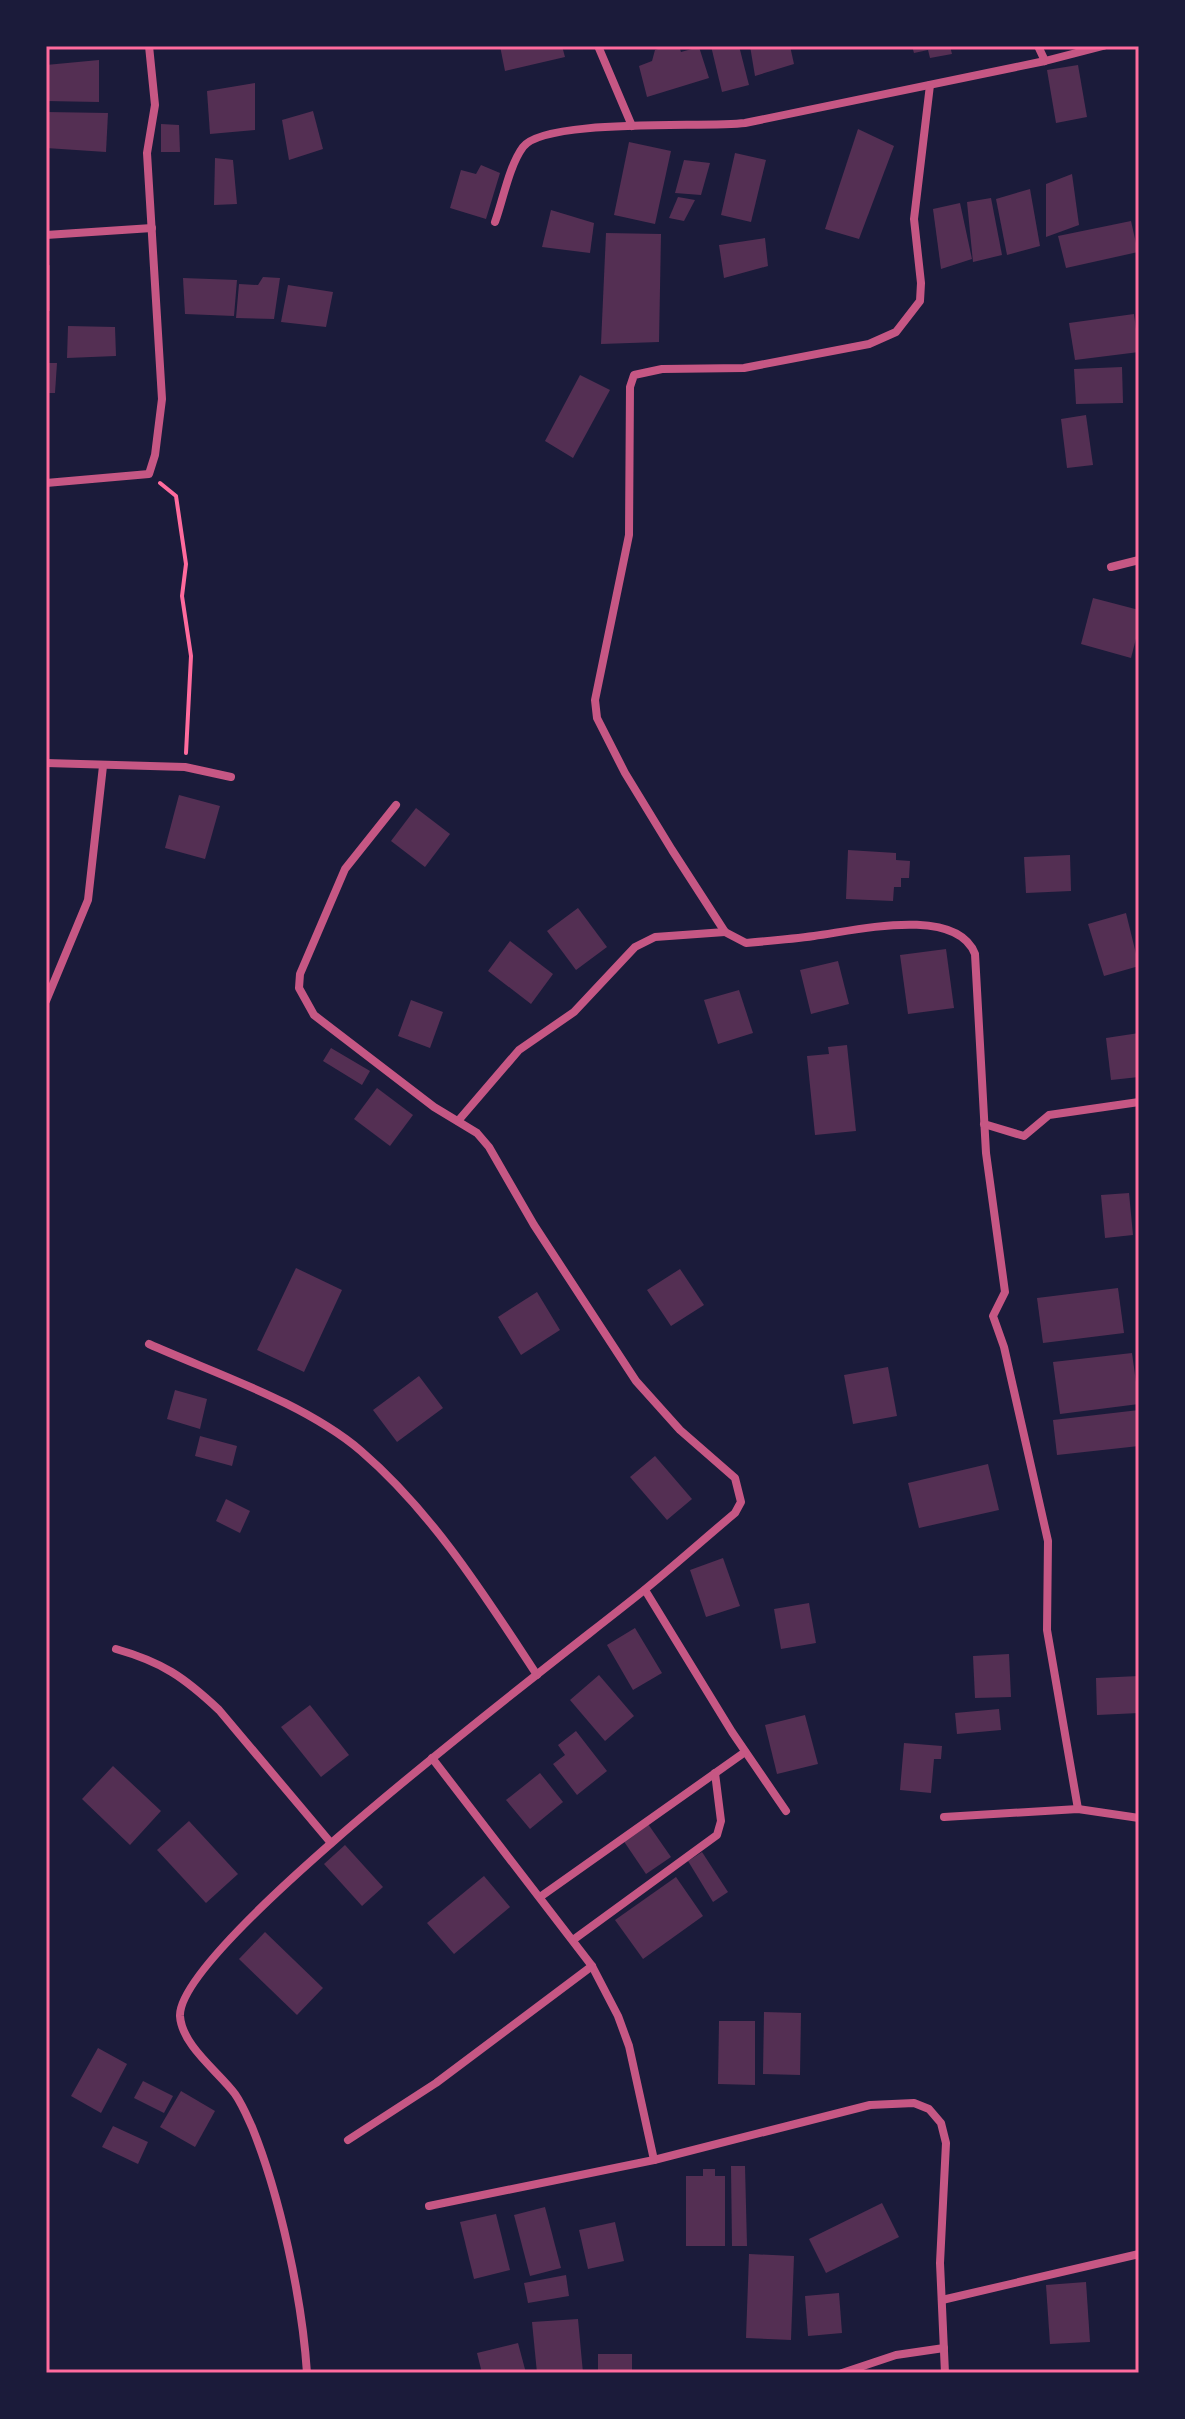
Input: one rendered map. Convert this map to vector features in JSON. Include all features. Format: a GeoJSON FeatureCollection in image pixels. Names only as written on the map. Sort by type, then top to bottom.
{"type":"FeatureCollection","features":[{"type":"Feature","properties":{"kind":"street"},"geometry":{"type":"LineString","coordinates":[[46,483],[149,474],[155,455],[162,399],[147,153],[155,91],[149,46]]}},
{"type":"Feature","properties":{"kind":"street"},"geometry":{"type":"LineString","coordinates":[[598,46],[632,126]]}},
{"type":"Feature","properties":{"kind":"street"},"geometry":{"type":"LineString","coordinates":[[1038,46],[1045,61]]}},
{"type":"Feature","properties":{"kind":"street"},"geometry":{"type":"LineString","coordinates":[[495,222],[521,149],[530,140],[572,130],[632,126],[710,127],[745,123],[1045,61],[1103,46]]}},
{"type":"Feature","properties":{"kind":"street"},"geometry":{"type":"LineString","coordinates":[[930,85],[914,219],[920,301],[896,332],[869,344],[744,368],[645,371],[634,375],[630,387],[629,535],[595,700],[597,718],[625,773],[725,932],[746,943],[873,926],[931,925],[970,942],[975,954],[984,1124],[1005,1292],[993,1316],[1004,1347],[1048,1541],[1050,1581],[1047,1630],[1078,1809]]}},
{"type":"Feature","properties":{"kind":"street"},"geometry":{"type":"LineString","coordinates":[[46,235],[152,228]]}},
{"type":"Feature","properties":{"kind":"street"},"geometry":{"type":"LineString","coordinates":[[1111,567],[1139,560]]}},
{"type":"Feature","properties":{"kind":"street"},"geometry":{"type":"LineString","coordinates":[[46,763],[185,767],[231,777]]}},
{"type":"Feature","properties":{"kind":"street"},"geometry":{"type":"LineString","coordinates":[[46,1001],[88,900],[103,766]]}},
{"type":"Feature","properties":{"kind":"street"},"geometry":{"type":"LineString","coordinates":[[307,2373],[303,2316],[252,2127],[236,2096],[189,2040],[180,2017],[186,1994],[251,1917],[331,1843],[432,1758],[645,1590],[735,1513],[741,1502],[740,1488],[735,1478],[680,1430],[636,1381],[561,1260],[534,1225],[489,1147],[477,1133],[434,1107],[333,1031],[314,1015],[299,988],[300,974],[345,869],[396,805]]}},
{"type":"Feature","properties":{"kind":"street"},"geometry":{"type":"LineString","coordinates":[[458,1121],[519,1050],[574,1012],[635,947],[655,937],[725,932]]}},
{"type":"Feature","properties":{"kind":"street"},"geometry":{"type":"LineString","coordinates":[[984,1124],[1024,1136],[1049,1115],[1139,1102]]}},
{"type":"Feature","properties":{"kind":"street"},"geometry":{"type":"LineString","coordinates":[[149,1344],[307,1415],[360,1450],[413,1504],[473,1578],[537,1675]]}},
{"type":"Feature","properties":{"kind":"street"},"geometry":{"type":"LineString","coordinates":[[645,1590],[745,1752],[786,1811]]}},
{"type":"Feature","properties":{"kind":"street"},"geometry":{"type":"LineString","coordinates":[[116,1649],[155,1660],[198,1690],[219,1710],[331,1843]]}},
{"type":"Feature","properties":{"kind":"street"},"geometry":{"type":"LineString","coordinates":[[540,1897],[745,1752]]}},
{"type":"Feature","properties":{"kind":"street"},"geometry":{"type":"LineString","coordinates":[[432,1758],[592,1966],[618,2016],[629,2046],[654,2160]]}},
{"type":"Feature","properties":{"kind":"street"},"geometry":{"type":"LineString","coordinates":[[573,1940],[717,1835],[721,1821],[715,1773]]}},
{"type":"Feature","properties":{"kind":"street"},"geometry":{"type":"LineString","coordinates":[[944,1817],[1078,1809],[1139,1818]]}},
{"type":"Feature","properties":{"kind":"street"},"geometry":{"type":"LineString","coordinates":[[348,2140],[436,2083],[592,1966]]}},
{"type":"Feature","properties":{"kind":"street"},"geometry":{"type":"LineString","coordinates":[[429,2206],[654,2160],[870,2105],[902,2101],[929,2109],[941,2123],[946,2143],[942,2300],[945,2373]]}},
{"type":"Feature","properties":{"kind":"street"},"geometry":{"type":"LineString","coordinates":[[942,2300],[1139,2254]]}},
{"type":"Feature","properties":{"kind":"street"},"geometry":{"type":"LineString","coordinates":[[842,2373],[896,2355],[944,2348]]}},
{"type":"Feature","properties":{"kind":"path"},"geometry":{"type":"LineString","coordinates":[[149,474],[176,496],[186,564],[182,596],[191,656],[185,767]]}},
{"type":"Feature","properties":{"kind":"building"},"geometry":{"type":"Polygon","coordinates":[[[500,46],[562,46],[565,57],[505,71],[500,46]]]}},
{"type":"Feature","properties":{"kind":"building"},"geometry":{"type":"Polygon","coordinates":[[[679,46],[681,52],[699,47],[709,78],[647,97],[639,66],[652,61],[655,50],[679,46]]]}},
{"type":"Feature","properties":{"kind":"building"},"geometry":{"type":"Polygon","coordinates":[[[711,46],[739,46],[749,85],[722,92],[711,46]]]}},
{"type":"Feature","properties":{"kind":"building"},"geometry":{"type":"Polygon","coordinates":[[[750,46],[790,46],[794,64],[755,76],[750,46]]]}},
{"type":"Feature","properties":{"kind":"building"},"geometry":{"type":"Polygon","coordinates":[[[912,46],[950,46],[952,54],[930,58],[928,50],[914,53],[912,46]]]}},
{"type":"Feature","properties":{"kind":"building"},"geometry":{"type":"Polygon","coordinates":[[[99,60],[99,102],[46,101],[46,65],[99,60]]]}},
{"type":"Feature","properties":{"kind":"building"},"geometry":{"type":"Polygon","coordinates":[[[1078,65],[1087,117],[1056,123],[1047,70],[1078,65]]]}},
{"type":"Feature","properties":{"kind":"building"},"geometry":{"type":"Polygon","coordinates":[[[255,83],[255,130],[210,134],[207,91],[255,83]]]}},
{"type":"Feature","properties":{"kind":"building"},"geometry":{"type":"Polygon","coordinates":[[[313,111],[323,149],[289,160],[282,120],[313,111]]]}},
{"type":"Feature","properties":{"kind":"building"},"geometry":{"type":"Polygon","coordinates":[[[46,112],[108,113],[106,152],[46,148],[46,112]]]}},
{"type":"Feature","properties":{"kind":"building"},"geometry":{"type":"Polygon","coordinates":[[[161,124],[179,125],[180,152],[161,152],[161,124]]]}},
{"type":"Feature","properties":{"kind":"building"},"geometry":{"type":"Polygon","coordinates":[[[858,129],[894,146],[859,239],[825,229],[858,129]]]}},
{"type":"Feature","properties":{"kind":"building"},"geometry":{"type":"Polygon","coordinates":[[[629,142],[671,151],[655,224],[614,215],[629,142]]]}},
{"type":"Feature","properties":{"kind":"building"},"geometry":{"type":"Polygon","coordinates":[[[735,153],[766,160],[751,222],[721,215],[735,153]]]}},
{"type":"Feature","properties":{"kind":"building"},"geometry":{"type":"Polygon","coordinates":[[[215,158],[233,160],[237,204],[214,205],[215,158]]]}},
{"type":"Feature","properties":{"kind":"building"},"geometry":{"type":"Polygon","coordinates":[[[684,160],[710,163],[701,195],[675,193],[684,160]]]}},
{"type":"Feature","properties":{"kind":"building"},"geometry":{"type":"Polygon","coordinates":[[[481,165],[500,173],[486,219],[450,208],[461,170],[476,174],[481,165]]]}},
{"type":"Feature","properties":{"kind":"building"},"geometry":{"type":"Polygon","coordinates":[[[1072,174],[1079,225],[1046,237],[1046,184],[1072,174]]]}},
{"type":"Feature","properties":{"kind":"building"},"geometry":{"type":"Polygon","coordinates":[[[1030,189],[1040,246],[1007,255],[996,199],[1030,189]]]}},
{"type":"Feature","properties":{"kind":"building"},"geometry":{"type":"Polygon","coordinates":[[[678,197],[695,200],[684,221],[669,218],[678,197]]]}},
{"type":"Feature","properties":{"kind":"building"},"geometry":{"type":"Polygon","coordinates":[[[991,198],[1002,255],[973,262],[967,202],[991,198]]]}},
{"type":"Feature","properties":{"kind":"building"},"geometry":{"type":"Polygon","coordinates":[[[960,203],[972,259],[941,269],[933,209],[960,203]]]}},
{"type":"Feature","properties":{"kind":"building"},"geometry":{"type":"Polygon","coordinates":[[[551,210],[594,223],[590,253],[542,247],[551,210]]]}},
{"type":"Feature","properties":{"kind":"building"},"geometry":{"type":"Polygon","coordinates":[[[1131,221],[1138,252],[1066,268],[1058,236],[1131,221]]]}},
{"type":"Feature","properties":{"kind":"building"},"geometry":{"type":"Polygon","coordinates":[[[606,233],[661,234],[659,342],[601,344],[606,233]]]}},
{"type":"Feature","properties":{"kind":"building"},"geometry":{"type":"Polygon","coordinates":[[[765,238],[768,266],[724,278],[719,245],[765,238]]]}},
{"type":"Feature","properties":{"kind":"building"},"geometry":{"type":"Polygon","coordinates":[[[50,265],[50,311],[46,311],[46,266],[50,265]]]}},
{"type":"Feature","properties":{"kind":"building"},"geometry":{"type":"Polygon","coordinates":[[[263,277],[280,278],[274,319],[236,318],[239,284],[258,285],[263,277]]]}},
{"type":"Feature","properties":{"kind":"building"},"geometry":{"type":"Polygon","coordinates":[[[183,278],[237,280],[234,316],[185,314],[183,278]]]}},
{"type":"Feature","properties":{"kind":"building"},"geometry":{"type":"Polygon","coordinates":[[[288,285],[333,292],[326,327],[281,322],[288,285]]]}},
{"type":"Feature","properties":{"kind":"building"},"geometry":{"type":"Polygon","coordinates":[[[1134,314],[1139,352],[1075,360],[1069,323],[1134,314]]]}},
{"type":"Feature","properties":{"kind":"building"},"geometry":{"type":"Polygon","coordinates":[[[68,326],[115,327],[116,356],[67,358],[68,326]]]}},
{"type":"Feature","properties":{"kind":"building"},"geometry":{"type":"Polygon","coordinates":[[[46,363],[57,363],[55,393],[46,393],[46,363]]]}},
{"type":"Feature","properties":{"kind":"building"},"geometry":{"type":"Polygon","coordinates":[[[1122,367],[1123,403],[1076,404],[1074,369],[1122,367]]]}},
{"type":"Feature","properties":{"kind":"building"},"geometry":{"type":"Polygon","coordinates":[[[580,375],[610,390],[573,458],[545,441],[580,375]]]}},
{"type":"Feature","properties":{"kind":"building"},"geometry":{"type":"Polygon","coordinates":[[[1086,415],[1093,465],[1067,468],[1061,419],[1086,415]]]}},
{"type":"Feature","properties":{"kind":"building"},"geometry":{"type":"Polygon","coordinates":[[[1093,598],[1139,610],[1139,627],[1131,658],[1081,644],[1093,598]]]}},
{"type":"Feature","properties":{"kind":"building"},"geometry":{"type":"Polygon","coordinates":[[[179,795],[220,806],[205,859],[165,848],[179,795]]]}},
{"type":"Feature","properties":{"kind":"building"},"geometry":{"type":"Polygon","coordinates":[[[416,808],[450,834],[425,867],[391,841],[416,808]]]}},
{"type":"Feature","properties":{"kind":"building"},"geometry":{"type":"Polygon","coordinates":[[[848,850],[896,853],[896,860],[910,861],[909,878],[901,878],[901,887],[894,887],[893,901],[846,899],[848,850]]]}},
{"type":"Feature","properties":{"kind":"building"},"geometry":{"type":"Polygon","coordinates":[[[1070,855],[1071,891],[1026,893],[1024,857],[1070,855]]]}},
{"type":"Feature","properties":{"kind":"building"},"geometry":{"type":"Polygon","coordinates":[[[578,908],[607,947],[576,970],[547,931],[578,908]]]}},
{"type":"Feature","properties":{"kind":"building"},"geometry":{"type":"Polygon","coordinates":[[[1126,913],[1139,966],[1104,976],[1088,924],[1126,913]]]}},
{"type":"Feature","properties":{"kind":"building"},"geometry":{"type":"Polygon","coordinates":[[[510,941],[553,974],[531,1004],[488,971],[510,941]]]}},
{"type":"Feature","properties":{"kind":"building"},"geometry":{"type":"Polygon","coordinates":[[[946,949],[954,1008],[908,1014],[900,955],[946,949]]]}},
{"type":"Feature","properties":{"kind":"building"},"geometry":{"type":"Polygon","coordinates":[[[838,961],[849,1004],[811,1014],[800,970],[838,961]]]}},
{"type":"Feature","properties":{"kind":"building"},"geometry":{"type":"Polygon","coordinates":[[[739,990],[753,1033],[718,1044],[704,1000],[739,990]]]}},
{"type":"Feature","properties":{"kind":"building"},"geometry":{"type":"Polygon","coordinates":[[[411,1000],[443,1012],[430,1048],[398,1036],[411,1000]]]}},
{"type":"Feature","properties":{"kind":"building"},"geometry":{"type":"Polygon","coordinates":[[[1139,1033],[1139,1077],[1111,1080],[1106,1038],[1139,1033]]]}},
{"type":"Feature","properties":{"kind":"building"},"geometry":{"type":"Polygon","coordinates":[[[847,1045],[856,1131],[815,1135],[807,1056],[829,1054],[828,1047],[847,1045]]]}},
{"type":"Feature","properties":{"kind":"building"},"geometry":{"type":"Polygon","coordinates":[[[331,1048],[370,1071],[362,1085],[323,1061],[331,1048]]]}},
{"type":"Feature","properties":{"kind":"building"},"geometry":{"type":"Polygon","coordinates":[[[377,1088],[413,1115],[390,1146],[354,1119],[377,1088]]]}},
{"type":"Feature","properties":{"kind":"building"},"geometry":{"type":"Polygon","coordinates":[[[1129,1193],[1133,1235],[1105,1238],[1101,1195],[1129,1193]]]}},
{"type":"Feature","properties":{"kind":"building"},"geometry":{"type":"Polygon","coordinates":[[[296,1268],[342,1290],[304,1372],[257,1350],[296,1268]]]}},
{"type":"Feature","properties":{"kind":"building"},"geometry":{"type":"Polygon","coordinates":[[[680,1269],[704,1305],[671,1326],[647,1290],[680,1269]]]}},
{"type":"Feature","properties":{"kind":"building"},"geometry":{"type":"Polygon","coordinates":[[[1118,1288],[1124,1333],[1043,1343],[1037,1298],[1118,1288]]]}},
{"type":"Feature","properties":{"kind":"building"},"geometry":{"type":"Polygon","coordinates":[[[537,1292],[560,1330],[521,1355],[498,1317],[537,1292]]]}},
{"type":"Feature","properties":{"kind":"building"},"geometry":{"type":"Polygon","coordinates":[[[1132,1353],[1139,1404],[1060,1414],[1053,1362],[1132,1353]]]}},
{"type":"Feature","properties":{"kind":"building"},"geometry":{"type":"Polygon","coordinates":[[[888,1367],[897,1416],[853,1424],[844,1375],[888,1367]]]}},
{"type":"Feature","properties":{"kind":"building"},"geometry":{"type":"Polygon","coordinates":[[[419,1376],[443,1408],[397,1442],[373,1410],[419,1376]]]}},
{"type":"Feature","properties":{"kind":"building"},"geometry":{"type":"Polygon","coordinates":[[[175,1390],[207,1399],[200,1429],[167,1419],[175,1390]]]}},
{"type":"Feature","properties":{"kind":"building"},"geometry":{"type":"Polygon","coordinates":[[[1139,1410],[1139,1446],[1057,1455],[1053,1420],[1139,1410]]]}},
{"type":"Feature","properties":{"kind":"building"},"geometry":{"type":"Polygon","coordinates":[[[200,1436],[237,1446],[232,1466],[195,1456],[200,1436]]]}},
{"type":"Feature","properties":{"kind":"building"},"geometry":{"type":"Polygon","coordinates":[[[655,1456],[692,1499],[667,1520],[630,1477],[655,1456]]]}},
{"type":"Feature","properties":{"kind":"building"},"geometry":{"type":"Polygon","coordinates":[[[988,1464],[999,1510],[919,1528],[908,1483],[988,1464]]]}},
{"type":"Feature","properties":{"kind":"building"},"geometry":{"type":"Polygon","coordinates":[[[226,1499],[250,1511],[240,1533],[216,1521],[226,1499]]]}},
{"type":"Feature","properties":{"kind":"building"},"geometry":{"type":"Polygon","coordinates":[[[723,1558],[740,1606],[706,1617],[690,1570],[723,1558]]]}},
{"type":"Feature","properties":{"kind":"building"},"geometry":{"type":"Polygon","coordinates":[[[809,1603],[816,1643],[781,1649],[774,1609],[809,1603]]]}},
{"type":"Feature","properties":{"kind":"building"},"geometry":{"type":"Polygon","coordinates":[[[635,1628],[662,1673],[633,1690],[607,1645],[635,1628]]]}},
{"type":"Feature","properties":{"kind":"building"},"geometry":{"type":"Polygon","coordinates":[[[1009,1654],[1011,1697],[975,1698],[973,1656],[1009,1654]]]}},
{"type":"Feature","properties":{"kind":"building"},"geometry":{"type":"Polygon","coordinates":[[[599,1675],[634,1716],[605,1741],[570,1700],[599,1675]]]}},
{"type":"Feature","properties":{"kind":"building"},"geometry":{"type":"Polygon","coordinates":[[[1139,1676],[1139,1713],[1097,1715],[1096,1678],[1139,1676]]]}},
{"type":"Feature","properties":{"kind":"building"},"geometry":{"type":"Polygon","coordinates":[[[310,1705],[349,1755],[321,1777],[281,1727],[310,1705]]]}},
{"type":"Feature","properties":{"kind":"building"},"geometry":{"type":"Polygon","coordinates":[[[999,1709],[1001,1730],[957,1734],[955,1713],[999,1709]]]}},
{"type":"Feature","properties":{"kind":"building"},"geometry":{"type":"Polygon","coordinates":[[[805,1715],[818,1764],[777,1774],[765,1725],[805,1715]]]}},
{"type":"Feature","properties":{"kind":"building"},"geometry":{"type":"Polygon","coordinates":[[[576,1731],[607,1771],[577,1795],[553,1764],[565,1755],[558,1745],[576,1731]]]}},
{"type":"Feature","properties":{"kind":"building"},"geometry":{"type":"Polygon","coordinates":[[[904,1743],[942,1746],[941,1759],[934,1759],[931,1793],[900,1790],[904,1743]]]}},
{"type":"Feature","properties":{"kind":"building"},"geometry":{"type":"Polygon","coordinates":[[[113,1766],[161,1811],[130,1845],[82,1799],[113,1766]]]}},
{"type":"Feature","properties":{"kind":"building"},"geometry":{"type":"Polygon","coordinates":[[[540,1773],[563,1802],[530,1829],[506,1800],[540,1773]]]}},
{"type":"Feature","properties":{"kind":"building"},"geometry":{"type":"Polygon","coordinates":[[[189,1821],[238,1874],[206,1903],[157,1850],[189,1821]]]}},
{"type":"Feature","properties":{"kind":"building"},"geometry":{"type":"Polygon","coordinates":[[[648,1824],[671,1857],[646,1874],[623,1840],[648,1824]]]}},
{"type":"Feature","properties":{"kind":"building"},"geometry":{"type":"Polygon","coordinates":[[[345,1845],[383,1887],[362,1906],[324,1864],[345,1845]]]}},
{"type":"Feature","properties":{"kind":"building"},"geometry":{"type":"Polygon","coordinates":[[[702,1852],[728,1892],[713,1902],[688,1861],[702,1852]]]}},
{"type":"Feature","properties":{"kind":"building"},"geometry":{"type":"Polygon","coordinates":[[[484,1876],[510,1907],[454,1954],[427,1923],[484,1876]]]}},
{"type":"Feature","properties":{"kind":"building"},"geometry":{"type":"Polygon","coordinates":[[[676,1877],[703,1916],[643,1959],[615,1920],[676,1877]]]}},
{"type":"Feature","properties":{"kind":"building"},"geometry":{"type":"Polygon","coordinates":[[[265,1932],[323,1988],[297,2015],[239,1959],[265,1932]]]}},
{"type":"Feature","properties":{"kind":"building"},"geometry":{"type":"Polygon","coordinates":[[[764,2012],[801,2013],[800,2075],[763,2074],[764,2012]]]}},
{"type":"Feature","properties":{"kind":"building"},"geometry":{"type":"Polygon","coordinates":[[[719,2021],[755,2021],[755,2085],[718,2084],[719,2021]]]}},
{"type":"Feature","properties":{"kind":"building"},"geometry":{"type":"Polygon","coordinates":[[[98,2048],[127,2064],[101,2113],[71,2096],[98,2048]]]}},
{"type":"Feature","properties":{"kind":"building"},"geometry":{"type":"Polygon","coordinates":[[[143,2081],[173,2096],[164,2113],[134,2098],[143,2081]]]}},
{"type":"Feature","properties":{"kind":"building"},"geometry":{"type":"Polygon","coordinates":[[[181,2091],[215,2111],[195,2147],[160,2127],[181,2091]]]}},
{"type":"Feature","properties":{"kind":"building"},"geometry":{"type":"Polygon","coordinates":[[[113,2126],[148,2142],[138,2164],[102,2147],[113,2126]]]}},
{"type":"Feature","properties":{"kind":"building"},"geometry":{"type":"Polygon","coordinates":[[[731,2166],[745,2166],[747,2246],[732,2246],[731,2166]]]}},
{"type":"Feature","properties":{"kind":"building"},"geometry":{"type":"Polygon","coordinates":[[[703,2169],[715,2169],[715,2176],[725,2176],[725,2246],[686,2246],[686,2176],[703,2176],[703,2169]]]}},
{"type":"Feature","properties":{"kind":"building"},"geometry":{"type":"Polygon","coordinates":[[[882,2203],[899,2237],[826,2273],[809,2239],[882,2203]]]}},
{"type":"Feature","properties":{"kind":"building"},"geometry":{"type":"Polygon","coordinates":[[[545,2207],[561,2268],[530,2276],[514,2215],[545,2207]]]}},
{"type":"Feature","properties":{"kind":"building"},"geometry":{"type":"Polygon","coordinates":[[[496,2214],[510,2270],[474,2279],[460,2222],[496,2214]]]}},
{"type":"Feature","properties":{"kind":"building"},"geometry":{"type":"Polygon","coordinates":[[[615,2222],[624,2261],[588,2269],[579,2230],[615,2222]]]}},
{"type":"Feature","properties":{"kind":"building"},"geometry":{"type":"Polygon","coordinates":[[[749,2254],[794,2256],[791,2340],[746,2338],[749,2254]]]}},
{"type":"Feature","properties":{"kind":"building"},"geometry":{"type":"Polygon","coordinates":[[[566,2275],[569,2296],[528,2303],[524,2283],[566,2275]]]}},
{"type":"Feature","properties":{"kind":"building"},"geometry":{"type":"Polygon","coordinates":[[[1086,2282],[1090,2342],[1050,2344],[1046,2285],[1086,2282]]]}},
{"type":"Feature","properties":{"kind":"building"},"geometry":{"type":"Polygon","coordinates":[[[839,2293],[842,2333],[808,2336],[805,2296],[839,2293]]]}},
{"type":"Feature","properties":{"kind":"building"},"geometry":{"type":"Polygon","coordinates":[[[578,2319],[583,2373],[537,2373],[532,2322],[578,2319]]]}},
{"type":"Feature","properties":{"kind":"building"},"geometry":{"type":"Polygon","coordinates":[[[518,2343],[526,2373],[482,2373],[477,2353],[518,2343]]]}},
{"type":"Feature","properties":{"kind":"building"},"geometry":{"type":"Polygon","coordinates":[[[598,2354],[632,2354],[632,2373],[598,2373],[598,2354]]]}}]}
